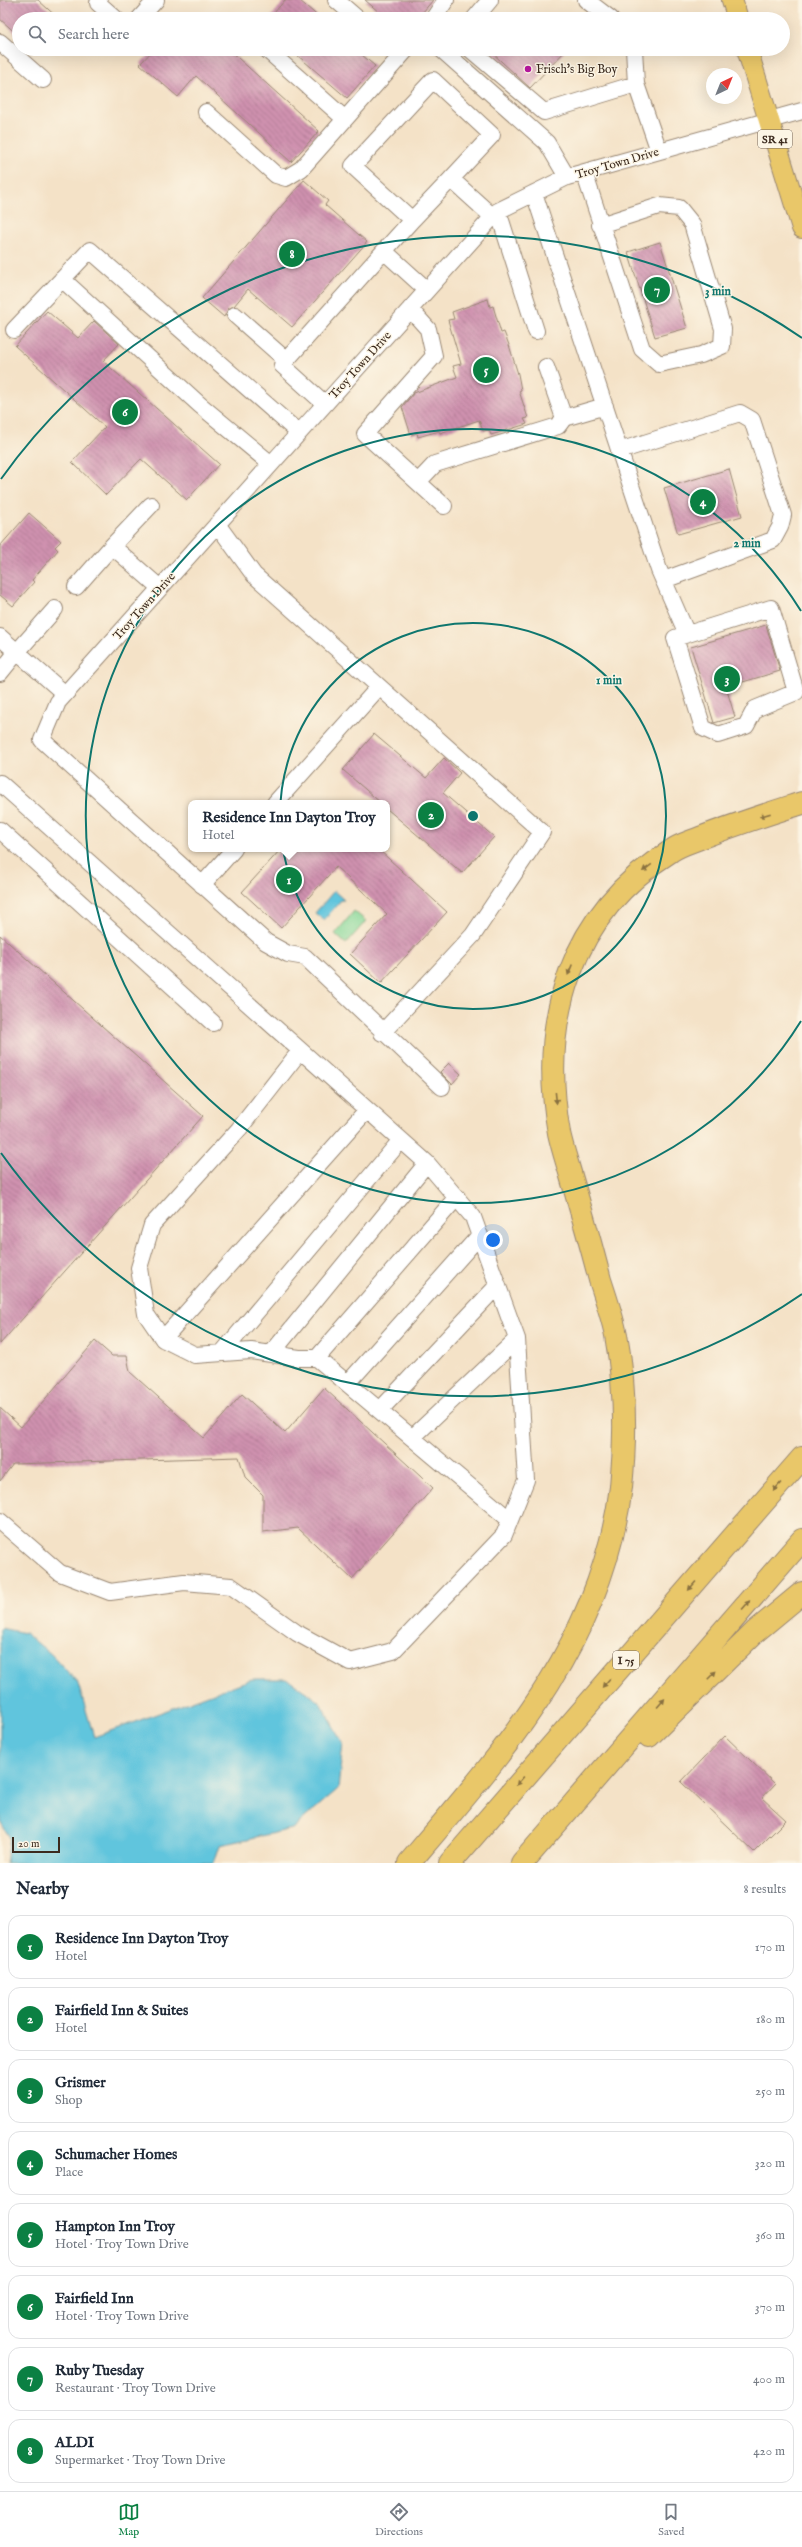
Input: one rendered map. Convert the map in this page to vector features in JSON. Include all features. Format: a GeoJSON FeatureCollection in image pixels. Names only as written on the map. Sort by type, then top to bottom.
{"type":"FeatureCollection","features":[{"type":"Feature","properties":{"kind":"highway"},"geometry":{"type":"LineString","coordinates":[[409,1863],[516,1732],[552,1680],[594,1599],[610,1548],[620,1488],[624,1436],[622,1384],[616,1335],[559,1133],[553,1072],[554,1030],[562,990],[576,955],[602,912],[630,881],[672,849],[724,828],[802,803]]}},
{"type":"Feature","properties":{"kind":"highway","name":"I 75"},"geometry":{"type":"LineString","coordinates":[[450,1863],[802,1458]]}},
{"type":"Feature","properties":{"kind":"highway"},"geometry":{"type":"LineString","coordinates":[[522,1863],[802,1540]]}},
{"type":"Feature","properties":{"kind":"highway"},"geometry":{"type":"LineString","coordinates":[[543,1838],[755,1632],[802,1593]]}},
{"type":"Feature","properties":{"kind":"main road"},"geometry":{"type":"LineString","coordinates":[[732,0],[736,12]]}},
{"type":"Feature","properties":{"kind":"main road","name":"SR 41"},"geometry":{"type":"LineString","coordinates":[[749,56],[801,222]]}},
{"type":"Feature","properties":{"kind":"street"},"geometry":{"type":"LineString","coordinates":[[145,12],[156,0]]}},
{"type":"Feature","properties":{"kind":"street"},"geometry":{"type":"LineString","coordinates":[[336,0],[350,12]]}},
{"type":"Feature","properties":{"kind":"street"},"geometry":{"type":"LineString","coordinates":[[438,12],[446,0]]}},
{"type":"Feature","properties":{"kind":"street"},"geometry":{"type":"LineString","coordinates":[[480,12],[490,0]]}},
{"type":"Feature","properties":{"kind":"street"},"geometry":{"type":"LineString","coordinates":[[586,0],[602,12]]}},
{"type":"Feature","properties":{"kind":"street"},"geometry":{"type":"LineString","coordinates":[[98,1],[109,12]]}},
{"type":"Feature","properties":{"kind":"street"},"geometry":{"type":"LineString","coordinates":[[0,42],[12,53]]}},
{"type":"Feature","properties":{"kind":"street"},"geometry":{"type":"LineString","coordinates":[[16,56],[43,80]]}},
{"type":"Feature","properties":{"kind":"street"},"geometry":{"type":"LineString","coordinates":[[274,56],[345,119]]}},
{"type":"Feature","properties":{"kind":"street"},"geometry":{"type":"LineString","coordinates":[[206,112],[276,175],[286,178],[301,169],[345,119],[397,56]]}},
{"type":"Feature","properties":{"kind":"street"},"geometry":{"type":"LineString","coordinates":[[448,56],[547,143],[567,177]]}},
{"type":"Feature","properties":{"kind":"street"},"geometry":{"type":"LineString","coordinates":[[478,56],[544,112],[636,84]]}},
{"type":"Feature","properties":{"kind":"street"},"geometry":{"type":"LineString","coordinates":[[634,56],[636,84],[659,151]]}},
{"type":"Feature","properties":{"kind":"street"},"geometry":{"type":"LineString","coordinates":[[325,404],[282,365],[412,220],[492,135],[433,80],[353,166],[412,220]]}},
{"type":"Feature","properties":{"kind":"street","name":"Troy Town Drive"},"geometry":{"type":"LineString","coordinates":[[202,885],[42,740],[58,702],[496,214],[567,177],[802,111]]}},
{"type":"Feature","properties":{"kind":"street"},"geometry":{"type":"LineString","coordinates":[[584,172],[600,225],[642,349],[659,364],[701,355],[722,346],[723,329],[692,224],[679,208],[659,206],[600,225]]}},
{"type":"Feature","properties":{"kind":"street"},"geometry":{"type":"LineString","coordinates":[[451,179],[496,214],[536,331]]}},
{"type":"Feature","properties":{"kind":"street"},"geometry":{"type":"LineString","coordinates":[[534,193],[619,450],[664,580],[687,634]]}},
{"type":"Feature","properties":{"kind":"street"},"geometry":{"type":"LineString","coordinates":[[14,330],[90,250],[299,432]]}},
{"type":"Feature","properties":{"kind":"street"},"geometry":{"type":"LineString","coordinates":[[384,251],[427,290]]}},
{"type":"Feature","properties":{"kind":"street"},"geometry":{"type":"LineString","coordinates":[[62,279],[200,405],[271,464]]}},
{"type":"Feature","properties":{"kind":"street"},"geometry":{"type":"LineString","coordinates":[[410,309],[428,329],[434,356],[365,434],[444,506]]}},
{"type":"Feature","properties":{"kind":"street"},"geometry":{"type":"LineString","coordinates":[[235,315],[286,360]]}},
{"type":"Feature","properties":{"kind":"street"},"geometry":{"type":"LineString","coordinates":[[546,367],[564,418]]}},
{"type":"Feature","properties":{"kind":"street"},"geometry":{"type":"LineString","coordinates":[[418,482],[434,464],[558,426],[564,418],[605,406]]}},
{"type":"Feature","properties":{"kind":"street"},"geometry":{"type":"LineString","coordinates":[[619,450],[740,413],[752,420],[783,515],[780,528],[773,540],[664,580]]}},
{"type":"Feature","properties":{"kind":"street"},"geometry":{"type":"LineString","coordinates":[[76,587],[151,505]]}},
{"type":"Feature","properties":{"kind":"street"},"geometry":{"type":"LineString","coordinates":[[217,524],[254,575],[542,832],[474,935],[382,1033]]}},
{"type":"Feature","properties":{"kind":"street"},"geometry":{"type":"LineString","coordinates":[[112,546],[160,588]]}},
{"type":"Feature","properties":{"kind":"street"},"geometry":{"type":"LineString","coordinates":[[771,608],[796,692],[755,709],[746,726],[718,735],[703,728],[675,638],[687,634],[771,608]]}},
{"type":"Feature","properties":{"kind":"street"},"geometry":{"type":"LineString","coordinates":[[0,673],[55,609]]}},
{"type":"Feature","properties":{"kind":"street"},"geometry":{"type":"LineString","coordinates":[[0,637],[65,694]]}},
{"type":"Feature","properties":{"kind":"street"},"geometry":{"type":"LineString","coordinates":[[278,800],[379,687]]}},
{"type":"Feature","properties":{"kind":"street"},"geometry":{"type":"LineString","coordinates":[[0,783],[427,1163],[473,1217],[517,1339],[526,1480],[504,1535],[393,1651],[350,1662],[297,1633],[231,1586],[184,1582],[110,1592],[60,1573],[0,1521]]}},
{"type":"Feature","properties":{"kind":"street"},"geometry":{"type":"LineString","coordinates":[[0,830],[213,1023]]}},
{"type":"Feature","properties":{"kind":"street"},"geometry":{"type":"LineString","coordinates":[[231,852],[202,885],[266,942],[288,954],[305,957],[382,1033],[442,1087]]}},
{"type":"Feature","properties":{"kind":"street"},"geometry":{"type":"LineString","coordinates":[[300,1051],[239,1129],[152,1225],[139,1268],[146,1314],[163,1339],[195,1355],[251,1351],[299,1358],[317,1358],[413,1437],[510,1520]]}},
{"type":"Feature","properties":{"kind":"street"},"geometry":{"type":"LineString","coordinates":[[163,1339],[367,1110]]}},
{"type":"Feature","properties":{"kind":"street"},"geometry":{"type":"LineString","coordinates":[[222,1353],[401,1140]]}},
{"type":"Feature","properties":{"kind":"street"},"geometry":{"type":"LineString","coordinates":[[271,1354],[427,1163]]}},
{"type":"Feature","properties":{"kind":"street"},"geometry":{"type":"LineString","coordinates":[[317,1358],[456,1197]]}},
{"type":"Feature","properties":{"kind":"street"},"geometry":{"type":"LineString","coordinates":[[348,1384],[480,1235]]}},
{"type":"Feature","properties":{"kind":"street"},"geometry":{"type":"LineString","coordinates":[[380,1410],[498,1285]]}},
{"type":"Feature","properties":{"kind":"street"},"geometry":{"type":"LineString","coordinates":[[413,1437],[517,1339]]}},
{"type":"Feature","properties":{"kind":"green space"},"geometry":{"type":"Polygon","coordinates":[[[354,911],[366,921],[346,944],[335,934],[354,911]]]}},
{"type":"Feature","properties":{"kind":"water"},"geometry":{"type":"Polygon","coordinates":[[[334,891],[344,900],[341,900],[324,920],[315,913],[334,891]]]}},
{"type":"Feature","properties":{"kind":"water"},"geometry":{"type":"Polygon","coordinates":[[[0,1628],[25,1633],[51,1654],[78,1683],[94,1737],[252,1679],[287,1679],[319,1701],[343,1743],[338,1789],[292,1829],[220,1845],[214,1863],[6,1863],[10,1838],[0,1821],[0,1628]]]}},
{"type":"Feature","properties":{"kind":"building"},"geometry":{"type":"Polygon","coordinates":[[[0,0],[38,0],[51,12],[12,12],[12,30],[0,19],[0,0]]]}},
{"type":"Feature","properties":{"kind":"building"},"geometry":{"type":"Polygon","coordinates":[[[285,0],[299,0],[313,12],[275,12],[285,0]]]}},
{"type":"Feature","properties":{"kind":"building"},"geometry":{"type":"Polygon","coordinates":[[[365,0],[433,0],[423,12],[379,12],[365,0]]]}},
{"type":"Feature","properties":{"kind":"building"},"geometry":{"type":"Polygon","coordinates":[[[147,56],[236,56],[319,131],[291,162],[196,76],[178,97],[140,64],[147,56]]]}},
{"type":"Feature","properties":{"kind":"building"},"geometry":{"type":"Polygon","coordinates":[[[298,56],[363,56],[375,66],[347,98],[298,56]]]}},
{"type":"Feature","properties":{"kind":"building","name":"Frisch's Big Boy"},"geometry":{"type":"Polygon","coordinates":[[[496,56],[560,56],[530,88],[496,56]]]}},
{"type":"Feature","properties":{"kind":"building"},"geometry":{"type":"Polygon","coordinates":[[[304,180],[328,201],[325,205],[367,242],[292,327],[248,289],[234,306],[228,309],[224,317],[202,298],[304,180]]]}},
{"type":"Feature","properties":{"kind":"building"},"geometry":{"type":"Polygon","coordinates":[[[660,242],[687,328],[655,337],[628,252],[660,242]]]}},
{"type":"Feature","properties":{"kind":"building"},"geometry":{"type":"Polygon","coordinates":[[[488,299],[490,307],[493,306],[501,333],[504,332],[509,345],[518,374],[521,390],[519,391],[528,418],[524,419],[527,424],[491,435],[489,430],[483,431],[479,420],[440,433],[439,431],[418,437],[417,433],[411,435],[402,407],[414,393],[457,377],[453,366],[461,364],[448,320],[454,319],[452,312],[488,299]]]}},
{"type":"Feature","properties":{"kind":"building"},"geometry":{"type":"Polygon","coordinates":[[[47,311],[78,338],[94,321],[119,344],[103,361],[219,464],[187,500],[141,459],[106,495],[72,462],[105,427],[15,346],[47,311]]]}},
{"type":"Feature","properties":{"kind":"building"},"geometry":{"type":"Polygon","coordinates":[[[729,469],[742,516],[678,534],[664,488],[729,469]]]}},
{"type":"Feature","properties":{"kind":"building"},"geometry":{"type":"Polygon","coordinates":[[[29,513],[61,541],[55,547],[58,550],[32,580],[34,582],[13,606],[0,595],[0,546],[29,513]]]}},
{"type":"Feature","properties":{"kind":"building"},"geometry":{"type":"Polygon","coordinates":[[[766,625],[780,671],[726,687],[735,717],[714,723],[691,647],[766,625]]]}},
{"type":"Feature","properties":{"kind":"building"},"geometry":{"type":"Polygon","coordinates":[[[374,734],[426,778],[444,758],[460,773],[443,793],[494,837],[462,873],[390,812],[390,800],[378,800],[343,770],[374,734]]]}},
{"type":"Feature","properties":{"kind":"building"},"geometry":{"type":"Polygon","coordinates":[[[278,852],[381,852],[447,912],[381,983],[350,954],[387,914],[336,867],[281,928],[242,892],[278,852]]]}},
{"type":"Feature","properties":{"kind":"building"},"geometry":{"type":"Polygon","coordinates":[[[0,935],[203,1116],[0,1344],[0,935]]]}},
{"type":"Feature","properties":{"kind":"building"},"geometry":{"type":"Polygon","coordinates":[[[449,1063],[461,1074],[452,1084],[440,1072],[449,1063]]]}},
{"type":"Feature","properties":{"kind":"building"},"geometry":{"type":"Polygon","coordinates":[[[95,1341],[112,1356],[127,1356],[130,1372],[204,1438],[242,1394],[285,1433],[324,1388],[433,1488],[352,1579],[298,1528],[263,1532],[263,1495],[245,1477],[239,1457],[13,1464],[0,1481],[0,1408],[21,1427],[95,1341]]]}},
{"type":"Feature","properties":{"kind":"building"},"geometry":{"type":"Polygon","coordinates":[[[725,1736],[775,1784],[762,1798],[786,1820],[754,1852],[681,1782],[725,1736]]]}},
{"type":"Feature","properties":{"kind":"place","name":"Frisch's Big Boy"},"geometry":{"type":"Point","coordinates":[528,69]}},
{"type":"Feature","properties":{"kind":"place","name":"ALDI"},"geometry":{"type":"Point","coordinates":[292,254]}},
{"type":"Feature","properties":{"kind":"place","name":"Ruby Tuesday"},"geometry":{"type":"Point","coordinates":[657,290]}},
{"type":"Feature","properties":{"kind":"place","name":"Hampton Inn Troy"},"geometry":{"type":"Point","coordinates":[486,370]}},
{"type":"Feature","properties":{"kind":"place","name":"Fairfield Inn"},"geometry":{"type":"Point","coordinates":[125,412]}},
{"type":"Feature","properties":{"kind":"place","name":"Schumacher Homes"},"geometry":{"type":"Point","coordinates":[703,502]}},
{"type":"Feature","properties":{"kind":"place","name":"Grismer"},"geometry":{"type":"Point","coordinates":[727,679]}},
{"type":"Feature","properties":{"kind":"place","name":"Fairfield Inn & Suites"},"geometry":{"type":"Point","coordinates":[431,815]}},
{"type":"Feature","properties":{"kind":"place","name":"Residence Inn Dayton Troy"},"geometry":{"type":"Point","coordinates":[289,880]}}]}
